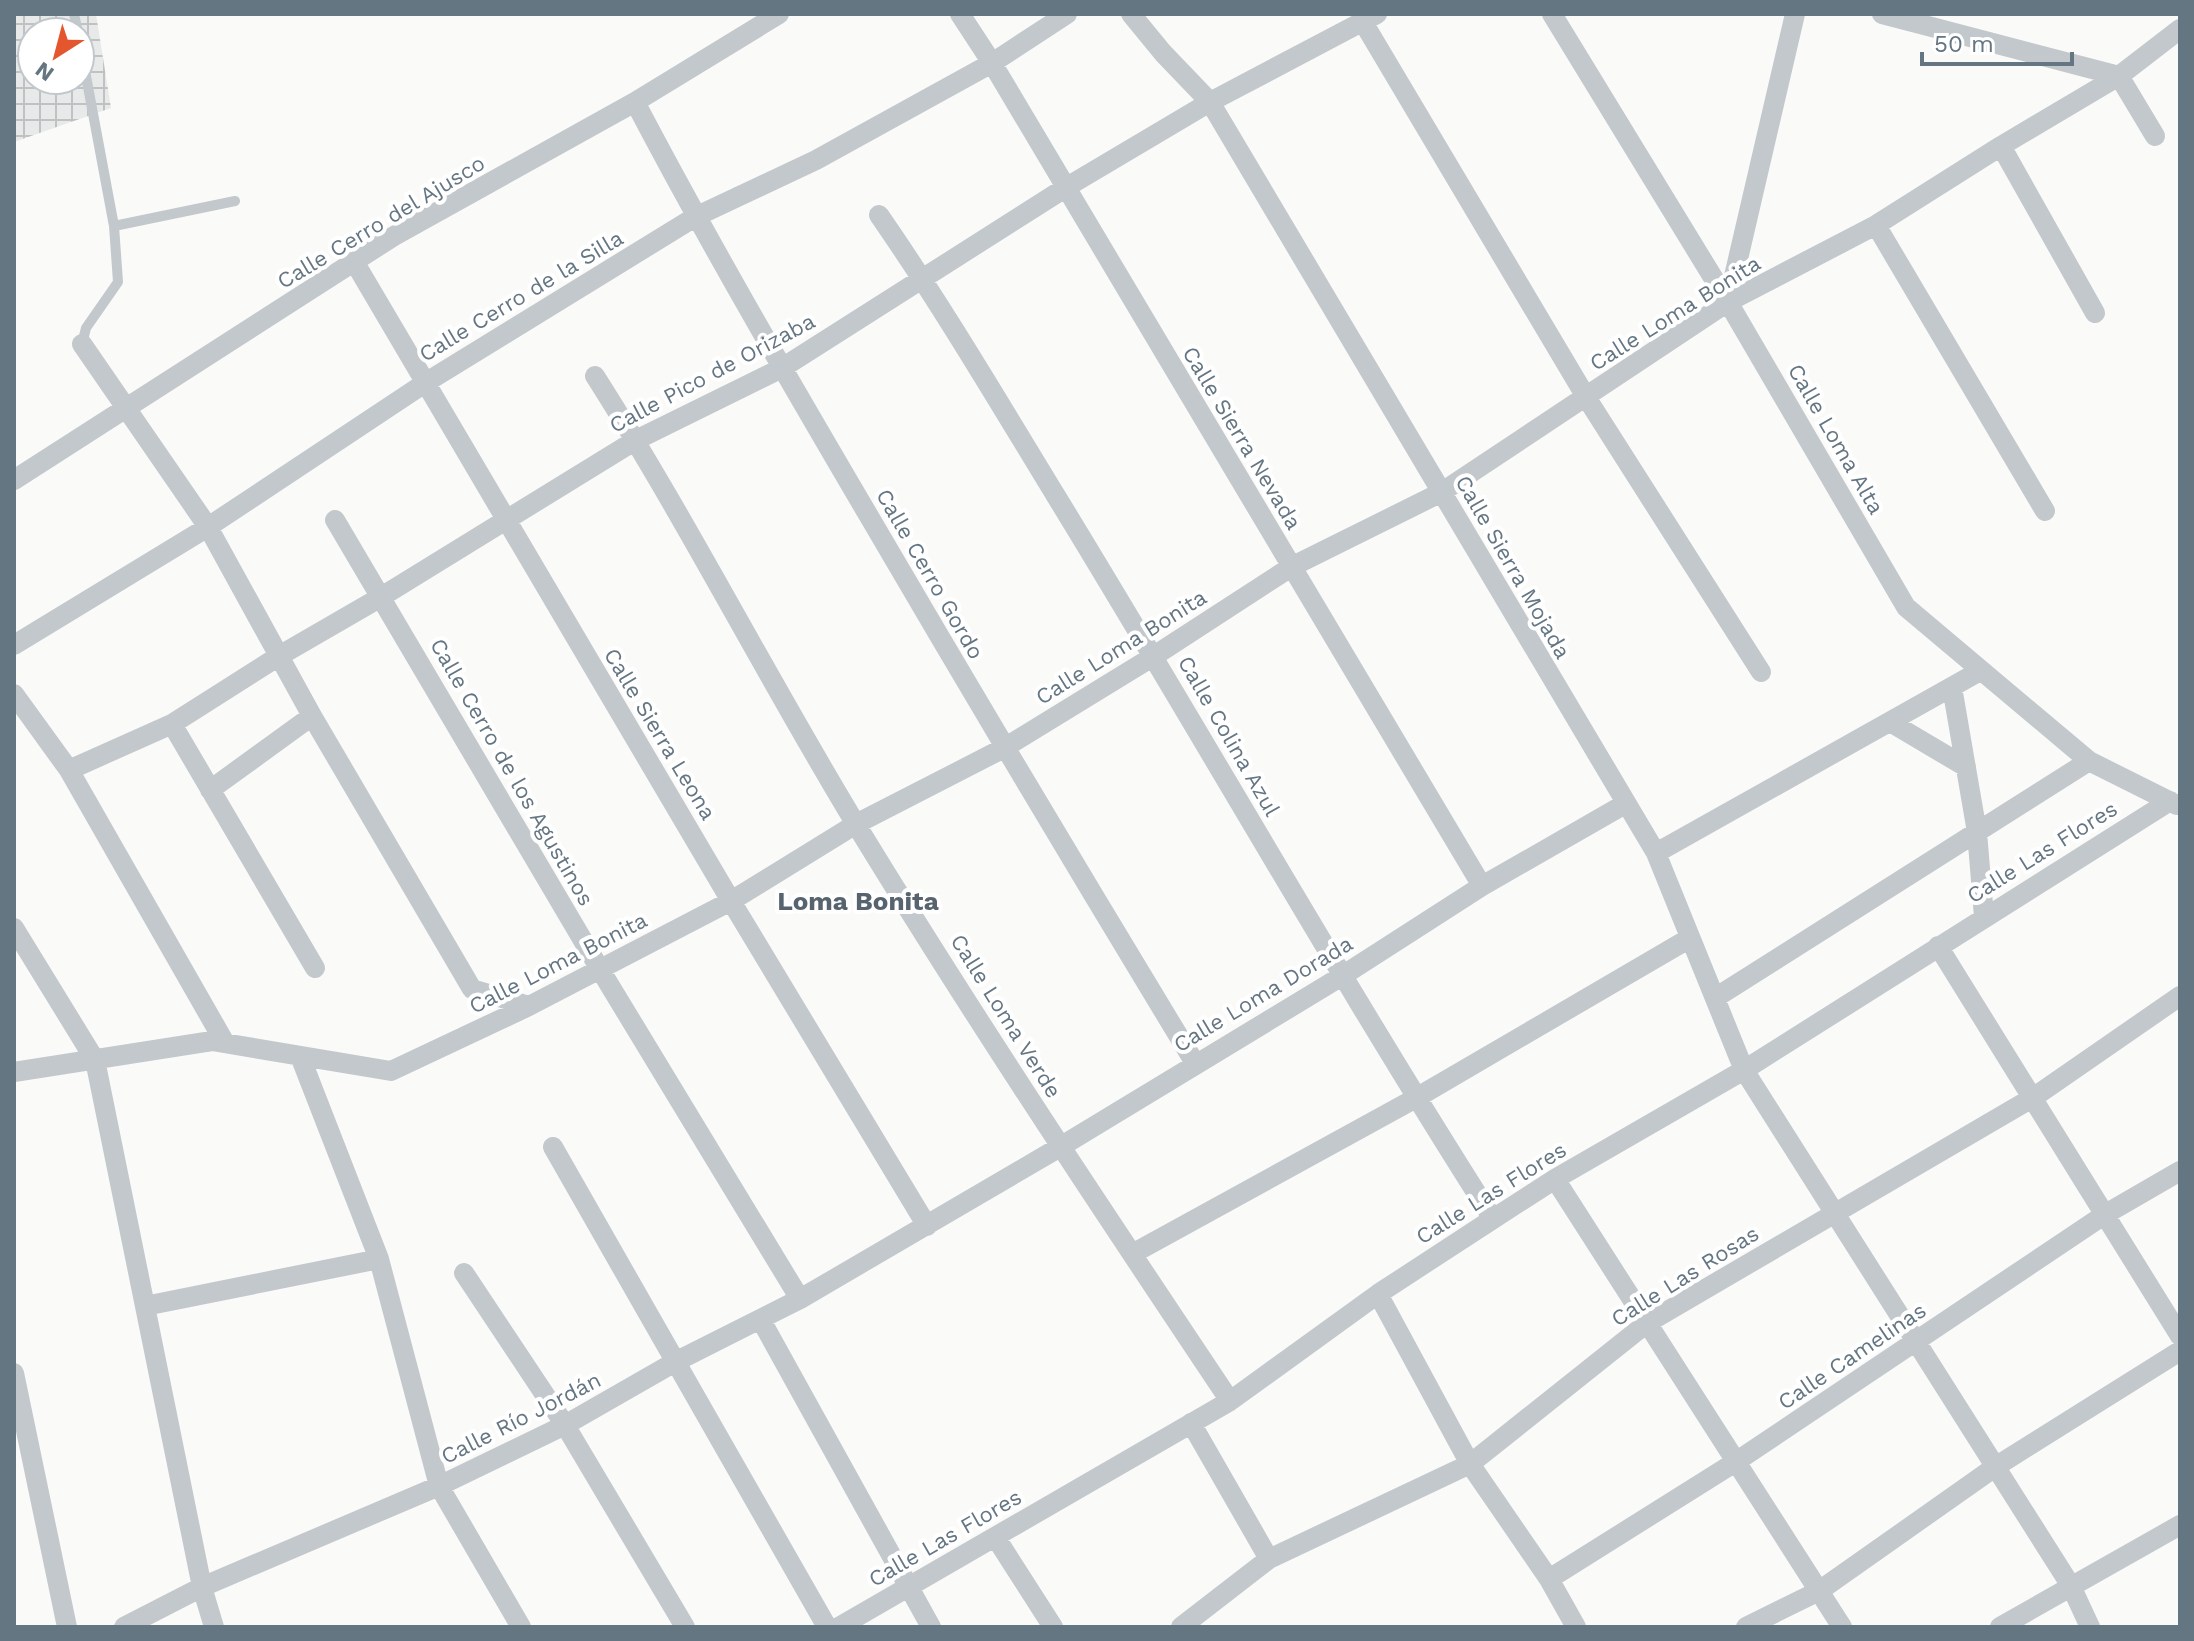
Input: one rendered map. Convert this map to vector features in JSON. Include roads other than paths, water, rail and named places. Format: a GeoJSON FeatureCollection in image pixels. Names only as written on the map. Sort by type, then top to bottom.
{"type":"FeatureCollection","features":[{"type":"Feature","properties":{"kind":"street","name":"Calle Cerro del Ajusco"},"geometry":{"type":"LineString","coordinates":[[14,480],[126,411],[394,236],[635,102],[779,14]]}},
{"type":"Feature","properties":{"kind":"street","name":"Calle Sierra Nevada"},"geometry":{"type":"LineString","coordinates":[[960,14],[1482,886]]}},
{"type":"Feature","properties":{"kind":"street","name":"Calle Cerro de la Silla"},"geometry":{"type":"LineString","coordinates":[[14,645],[208,527],[425,383],[695,217],[816,160],[992,63],[1067,14]]}},
{"type":"Feature","properties":{"kind":"street","name":"Calle Sierra Mojada"},"geometry":{"type":"LineString","coordinates":[[1131,14],[1210,102],[1442,492],[1656,853],[1744,1070],[2071,1586],[2090,1627]]}},
{"type":"Feature","properties":{"kind":"street","name":"Calle Loma Alta"},"geometry":{"type":"LineString","coordinates":[[1552,14],[1728,302],[1906,607],[2089,761],[2175,804]]}},
{"type":"Feature","properties":{"kind":"street"},"geometry":{"type":"LineString","coordinates":[[1728,302],[1795,14]]}},
{"type":"Feature","properties":{"kind":"street"},"geometry":{"type":"LineString","coordinates":[[1882,14],[2119,76],[2155,136]]}},
{"type":"Feature","properties":{"kind":"street"},"geometry":{"type":"LineString","coordinates":[[1370,18],[1586,397],[1761,672]]}},
{"type":"Feature","properties":{"kind":"street","name":"Calle Pico de Orizaba"},"geometry":{"type":"LineString","coordinates":[[69,770],[172,724],[636,440],[782,368],[1065,188],[1210,102],[1370,18]]}},
{"type":"Feature","properties":{"kind":"street","name":"Calle Loma Bonita"},"geometry":{"type":"LineString","coordinates":[[14,1072],[212,1041],[391,1071],[529,1006],[731,901],[856,824],[1004,748],[1291,567],[1442,492],[1728,302],[1876,225],[2119,76],[2180,29]]}},
{"type":"Feature","properties":{"kind":"street","name":"Calle Cerro Gordo"},"geometry":{"type":"LineString","coordinates":[[635,102],[695,217],[782,368],[1004,748],[1195,1063]]}},
{"type":"Feature","properties":{"kind":"street"},"geometry":{"type":"LineString","coordinates":[[2001,146],[2095,313]]}},
{"type":"Feature","properties":{"kind":"street","name":"Calle Colina Azul"},"geometry":{"type":"LineString","coordinates":[[879,215],[923,279],[1154,656],[1342,976],[1493,1219]]}},
{"type":"Feature","properties":{"kind":"street"},"geometry":{"type":"LineString","coordinates":[[1876,225],[2045,511]]}},
{"type":"Feature","properties":{"kind":"street","name":"Calle Sierra Leona"},"geometry":{"type":"LineString","coordinates":[[355,263],[731,901],[927,1226]]}},
{"type":"Feature","properties":{"kind":"street"},"geometry":{"type":"LineString","coordinates":[[82,344],[208,527],[312,716],[472,989],[529,1006]]}},
{"type":"Feature","properties":{"kind":"street","name":"Calle Loma Verde"},"geometry":{"type":"LineString","coordinates":[[595,376],[636,440],[856,824],[1060,1147],[1230,1401]]}},
{"type":"Feature","properties":{"kind":"street","name":"Calle Cerro de los Agustinos"},"geometry":{"type":"LineString","coordinates":[[335,520],[601,971],[800,1299]]}},
{"type":"Feature","properties":{"kind":"street"},"geometry":{"type":"LineString","coordinates":[[1656,853],[1980,671]]}},
{"type":"Feature","properties":{"kind":"street"},"geometry":{"type":"LineString","coordinates":[[1952,687],[1977,832],[1984,917]]}},
{"type":"Feature","properties":{"kind":"street"},"geometry":{"type":"LineString","coordinates":[[14,694],[69,770],[225,1043]]}},
{"type":"Feature","properties":{"kind":"street"},"geometry":{"type":"LineString","coordinates":[[210,790],[312,716]]}},
{"type":"Feature","properties":{"kind":"street"},"geometry":{"type":"LineString","coordinates":[[1890,722],[1966,767]]}},
{"type":"Feature","properties":{"kind":"street"},"geometry":{"type":"LineString","coordinates":[[172,724],[315,968]]}},
{"type":"Feature","properties":{"kind":"street"},"geometry":{"type":"LineString","coordinates":[[1715,998],[2089,761]]}},
{"type":"Feature","properties":{"kind":"street","name":"Calle Loma Dorada"},"geometry":{"type":"LineString","coordinates":[[927,1226],[1342,976],[1482,886],[1625,804]]}},
{"type":"Feature","properties":{"kind":"street","name":"Calle Las Flores"},"geometry":{"type":"LineString","coordinates":[[839,1627],[1230,1401],[1378,1294],[1555,1179],[1744,1070],[1984,917],[2175,804]]}},
{"type":"Feature","properties":{"kind":"street"},"geometry":{"type":"LineString","coordinates":[[14,928],[95,1060],[202,1587],[214,1627]]}},
{"type":"Feature","properties":{"kind":"street"},"geometry":{"type":"LineString","coordinates":[[1132,1254],[1416,1098],[1690,938]]}},
{"type":"Feature","properties":{"kind":"street"},"geometry":{"type":"LineString","coordinates":[[1938,946],[2180,1336]]}},
{"type":"Feature","properties":{"kind":"street","name":"Calle Las Rosas"},"geometry":{"type":"LineString","coordinates":[[1181,1627],[1269,1559],[1470,1464],[1647,1323],[2034,1097],[2180,996]]}},
{"type":"Feature","properties":{"kind":"street"},"geometry":{"type":"LineString","coordinates":[[300,1056],[379,1259],[439,1486],[521,1627]]}},
{"type":"Feature","properties":{"kind":"street"},"geometry":{"type":"LineString","coordinates":[[553,1147],[827,1627]]}},
{"type":"Feature","properties":{"kind":"street","name":"Calle Camelinas"},"geometry":{"type":"LineString","coordinates":[[1549,1579],[1737,1461],[2104,1215],[2180,1171]]}},
{"type":"Feature","properties":{"kind":"street"},"geometry":{"type":"LineString","coordinates":[[1555,1179],[1842,1627]]}},
{"type":"Feature","properties":{"kind":"street","name":"Calle Río Jordán"},"geometry":{"type":"LineString","coordinates":[[124,1627],[202,1587],[439,1486],[565,1425],[675,1362],[800,1299],[927,1226]]}},
{"type":"Feature","properties":{"kind":"street"},"geometry":{"type":"LineString","coordinates":[[145,1306],[379,1259]]}},
{"type":"Feature","properties":{"kind":"street"},"geometry":{"type":"LineString","coordinates":[[464,1273],[565,1425],[685,1627]]}},
{"type":"Feature","properties":{"kind":"street"},"geometry":{"type":"LineString","coordinates":[[1378,1294],[1470,1464],[1549,1579],[1576,1627]]}},
{"type":"Feature","properties":{"kind":"street"},"geometry":{"type":"LineString","coordinates":[[761,1320],[931,1627]]}},
{"type":"Feature","properties":{"kind":"street"},"geometry":{"type":"LineString","coordinates":[[1746,1627],[1819,1591],[1995,1467],[2180,1351]]}},
{"type":"Feature","properties":{"kind":"street"},"geometry":{"type":"LineString","coordinates":[[14,1373],[67,1627]]}},
{"type":"Feature","properties":{"kind":"street"},"geometry":{"type":"LineString","coordinates":[[1191,1423],[1269,1559]]}},
{"type":"Feature","properties":{"kind":"street"},"geometry":{"type":"LineString","coordinates":[[2004,1626],[2180,1525]]}},
{"type":"Feature","properties":{"kind":"street"},"geometry":{"type":"LineString","coordinates":[[996,1538],[1053,1627]]}},
{"type":"Feature","properties":{"kind":"lane"},"geometry":{"type":"LineString","coordinates":[[82,344],[86,328],[118,282],[114,226],[90,96]]}},
{"type":"Feature","properties":{"kind":"lane"},"geometry":{"type":"LineString","coordinates":[[114,226],[235,201]]}},
{"type":"Feature","properties":{"kind":"district","name":"Loma Bonita"},"geometry":{"type":"Point","coordinates":[858,901]}}]}
